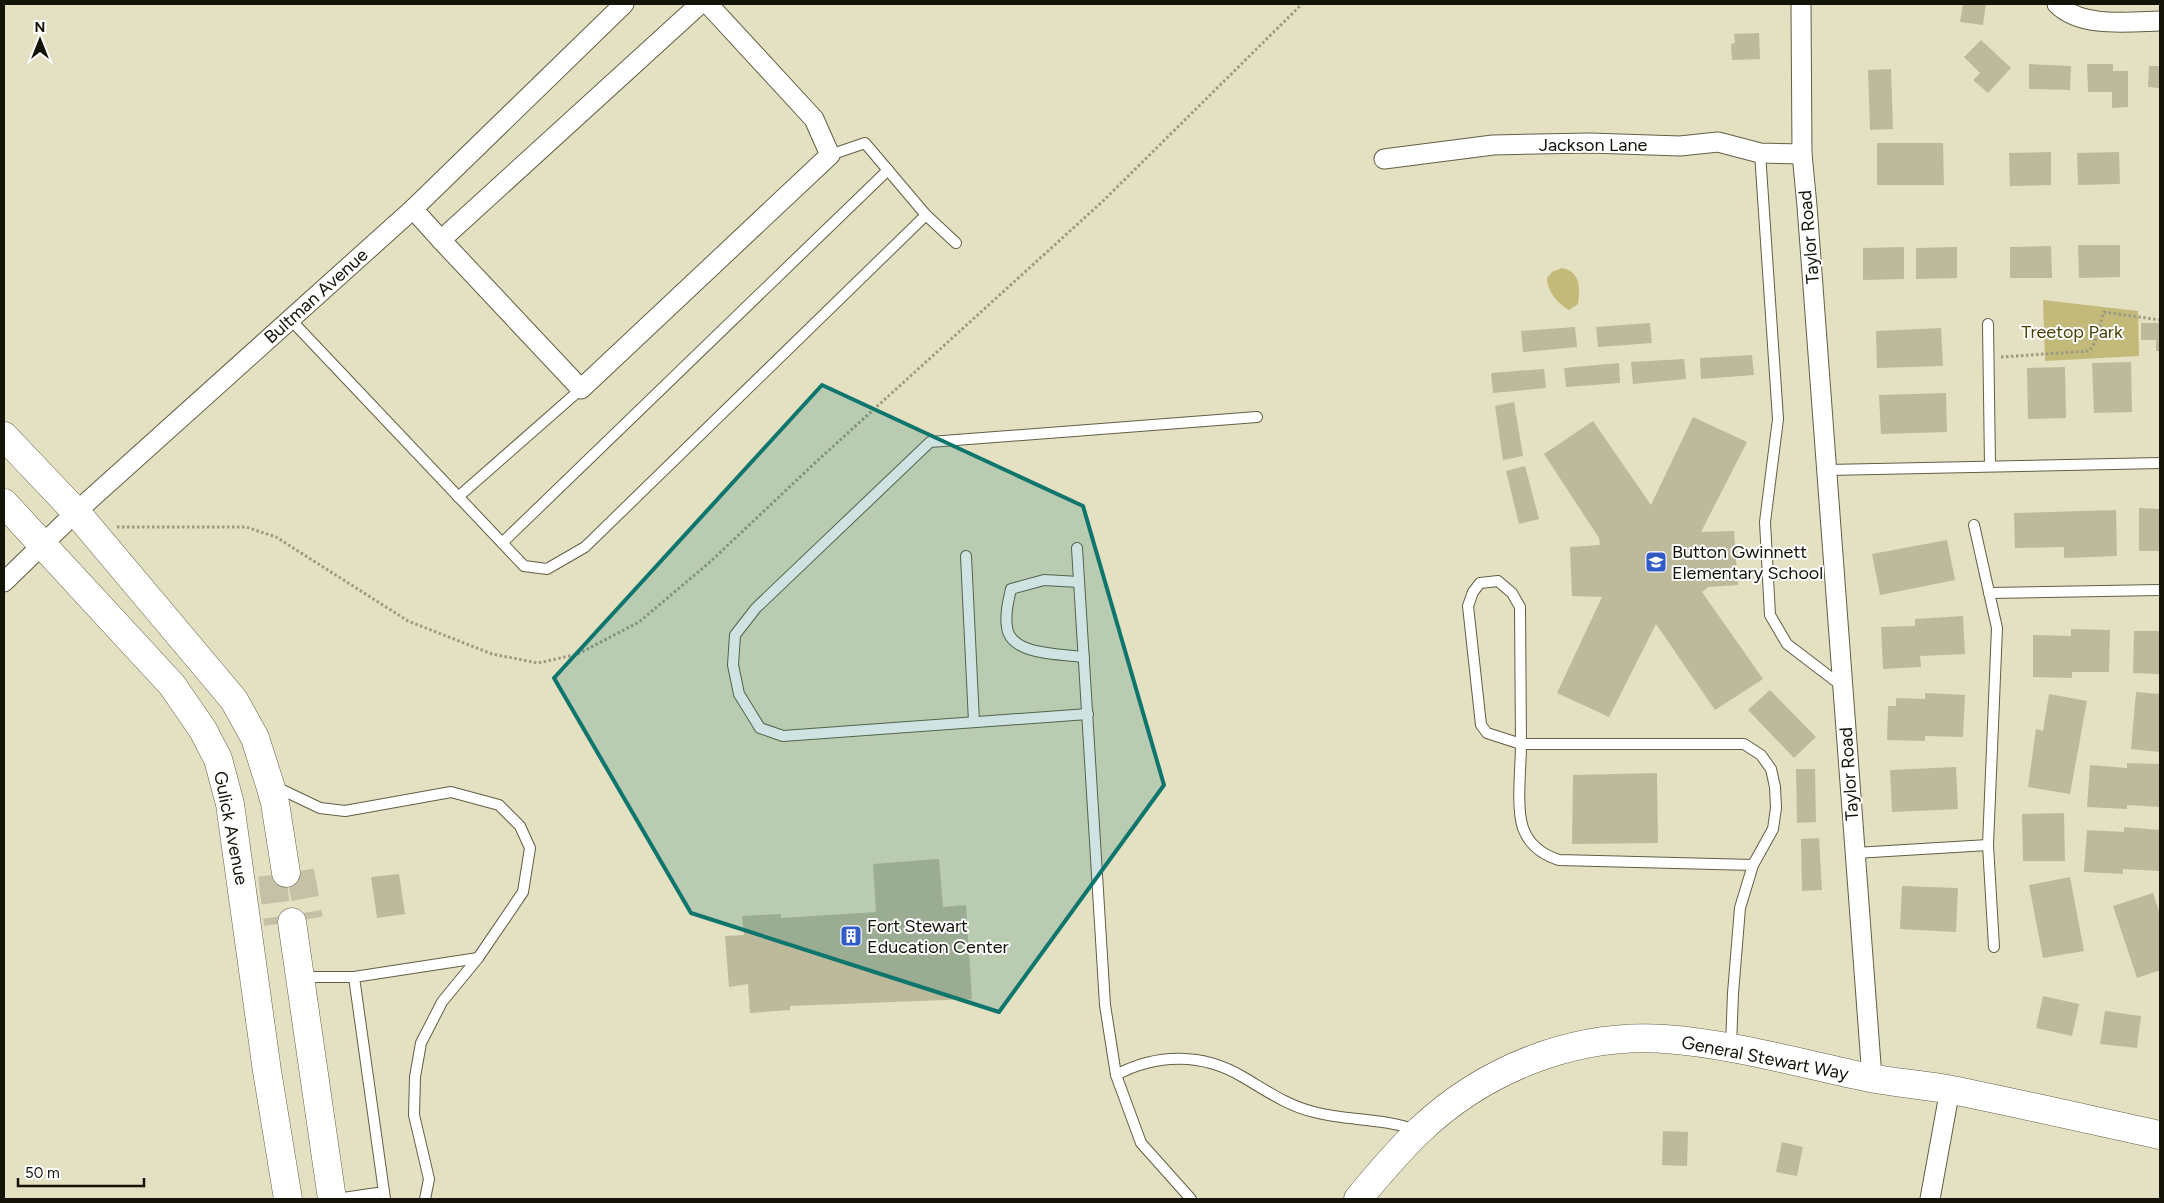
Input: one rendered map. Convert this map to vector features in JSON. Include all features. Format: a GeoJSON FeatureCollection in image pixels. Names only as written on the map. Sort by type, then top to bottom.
{"type":"FeatureCollection","features":[{"type":"Feature","properties":{"kind":"main road"},"geometry":{"type":"LineString","coordinates":[[4,436],[83,520],[234,700],[255,738],[270,785],[275,803],[285,867]]}},
{"type":"Feature","properties":{"kind":"main road","name":"Gulick Avenue"},"geometry":{"type":"LineString","coordinates":[[4,503],[172,685],[203,730],[218,760],[231,813],[267,1071],[288,1199]]}},
{"type":"Feature","properties":{"kind":"main road"},"geometry":{"type":"LineString","coordinates":[[293,921],[299,976],[332,1199]]}},
{"type":"Feature","properties":{"kind":"main road","name":"General Stewart Way"},"geometry":{"type":"LineString","coordinates":[[1358,1199],[1418,1131],[1446,1108],[1508,1069],[1558,1051],[1587,1044],[1634,1039],[1663,1039],[1730,1048],[1872,1078],[1950,1090],[2160,1135]]}},
{"type":"Feature","properties":{"kind":"street","name":"Bultman Avenue"},"geometry":{"type":"LineString","coordinates":[[4,582],[42,544],[83,520],[290,319],[413,209],[609,11],[624,4]]}},
{"type":"Feature","properties":{"kind":"street"},"geometry":{"type":"LineString","coordinates":[[441,240],[700,4]]}},
{"type":"Feature","properties":{"kind":"street"},"geometry":{"type":"LineString","coordinates":[[413,209],[581,388],[830,155],[814,119],[708,4]]}},
{"type":"Feature","properties":{"kind":"street","name":"Taylor Road"},"geometry":{"type":"LineString","coordinates":[[1801,4],[1802,154],[1808,206],[1872,1078]]}},
{"type":"Feature","properties":{"kind":"street"},"geometry":{"type":"LineString","coordinates":[[2060,7],[2099,22],[2160,21]]}},
{"type":"Feature","properties":{"kind":"street","name":"Jackson Lane"},"geometry":{"type":"LineString","coordinates":[[1384,159],[1493,145],[1590,143],[1680,146],[1718,142],[1760,153],[1802,154]]}},
{"type":"Feature","properties":{"kind":"street"},"geometry":{"type":"LineString","coordinates":[[1930,1199],[1950,1090]]}},
{"type":"Feature","properties":{"kind":"lane"},"geometry":{"type":"LineString","coordinates":[[830,155],[865,143],[926,215],[956,243]]}},
{"type":"Feature","properties":{"kind":"lane"},"geometry":{"type":"LineString","coordinates":[[1760,153],[1778,419],[1765,522],[1770,615],[1787,644],[1843,687]]}},
{"type":"Feature","properties":{"kind":"lane"},"geometry":{"type":"LineString","coordinates":[[502,543],[888,170]]}},
{"type":"Feature","properties":{"kind":"lane"},"geometry":{"type":"LineString","coordinates":[[290,319],[524,566],[547,569],[585,546],[926,215]]}},
{"type":"Feature","properties":{"kind":"lane"},"geometry":{"type":"LineString","coordinates":[[1988,324],[1990,465]]}},
{"type":"Feature","properties":{"kind":"lane"},"geometry":{"type":"LineString","coordinates":[[458,497],[581,388]]}},
{"type":"Feature","properties":{"kind":"lane"},"geometry":{"type":"LineString","coordinates":[[1088,714],[783,736],[760,728],[739,694],[733,665],[735,635],[756,608],[930,442],[1257,417]]}},
{"type":"Feature","properties":{"kind":"lane"},"geometry":{"type":"LineString","coordinates":[[1827,470],[1990,465],[2160,463]]}},
{"type":"Feature","properties":{"kind":"lane"},"geometry":{"type":"LineString","coordinates":[[1974,525],[1997,628],[1988,846],[1994,947]]}},
{"type":"Feature","properties":{"kind":"lane"},"geometry":{"type":"LineString","coordinates":[[1077,548],[1106,1005],[1116,1075],[1141,1143],[1191,1199]]}},
{"type":"Feature","properties":{"kind":"lane"},"geometry":{"type":"LineString","coordinates":[[966,556],[974,722]]}},
{"type":"Feature","properties":{"kind":"lane"},"geometry":{"type":"LineString","coordinates":[[1079,582],[1044,580],[1011,589],[1007,608],[1007,630],[1017,645],[1037,652],[1084,657]]}},
{"type":"Feature","properties":{"kind":"lane"},"geometry":{"type":"LineString","coordinates":[[1730,1048],[1740,908],[1753,864],[1773,829],[1776,808],[1775,788],[1771,769],[1761,755],[1753,748],[1744,744],[1521,744],[1487,733],[1481,725],[1468,606],[1472,592],[1480,583],[1498,581],[1512,593],[1520,607],[1521,744],[1520,812],[1523,829],[1534,846],[1544,855],[1559,860],[1753,864]]}},
{"type":"Feature","properties":{"kind":"lane"},"geometry":{"type":"LineString","coordinates":[[1989,593],[2160,590]]}},
{"type":"Feature","properties":{"kind":"lane"},"geometry":{"type":"LineString","coordinates":[[270,785],[320,808],[345,811],[451,792],[499,805],[520,826],[530,848],[528,871],[523,892],[478,958],[442,1002],[421,1043],[414,1077],[414,1115],[429,1178],[425,1199]]}},
{"type":"Feature","properties":{"kind":"lane"},"geometry":{"type":"LineString","coordinates":[[1855,853],[1988,846]]}},
{"type":"Feature","properties":{"kind":"lane"},"geometry":{"type":"LineString","coordinates":[[299,976],[354,977],[478,958]]}},
{"type":"Feature","properties":{"kind":"lane"},"geometry":{"type":"LineString","coordinates":[[336,1199],[384,1196],[354,977]]}},
{"type":"Feature","properties":{"kind":"lane"},"geometry":{"type":"LineString","coordinates":[[1116,1075],[1146,1062],[1164,1059],[1184,1058],[1203,1061],[1226,1068],[1278,1099],[1307,1110],[1333,1116],[1399,1124],[1418,1131]]}},
{"type":"Feature","properties":{"kind":"path"},"geometry":{"type":"LineString","coordinates":[[83,520],[246,527],[276,537],[408,621],[492,654],[538,663],[578,654],[639,622],[710,562],[1103,201],[1302,4]]}},
{"type":"Feature","properties":{"kind":"path"},"geometry":{"type":"LineString","coordinates":[[1989,358],[2089,351],[2094,344],[2104,312],[2160,320]]}},
{"type":"Feature","properties":{"kind":"highlighted area"},"geometry":{"type":"Polygon","coordinates":[[[822,385],[1083,506],[1164,785],[999,1012],[691,913],[554,678],[822,385]]]}},
{"type":"Feature","properties":{"kind":"green space"},"geometry":{"type":"Polygon","coordinates":[[[1562,268],[1573,273],[1579,287],[1578,304],[1569,310],[1554,297],[1547,283],[1547,278],[1552,272],[1562,268]]]}},
{"type":"Feature","properties":{"kind":"green space","name":"Treetop Park"},"geometry":{"type":"Polygon","coordinates":[[[2043,300],[2138,311],[2139,356],[2045,361],[2043,300]]]}},
{"type":"Feature","properties":{"kind":"building"},"geometry":{"type":"Polygon","coordinates":[[[1963,4],[1986,4],[1983,25],[1960,22],[1963,4]]]}},
{"type":"Feature","properties":{"kind":"building"},"geometry":{"type":"Polygon","coordinates":[[[1759,33],[1760,59],[1732,60],[1731,44],[1735,43],[1734,34],[1759,33]]]}},
{"type":"Feature","properties":{"kind":"building"},"geometry":{"type":"Polygon","coordinates":[[[1981,40],[2011,68],[1988,93],[1973,80],[1980,73],[1964,57],[1981,40]]]}},
{"type":"Feature","properties":{"kind":"building"},"geometry":{"type":"Polygon","coordinates":[[[2029,64],[2071,66],[2070,90],[2029,89],[2029,64]]]}},
{"type":"Feature","properties":{"kind":"building"},"geometry":{"type":"Polygon","coordinates":[[[2087,64],[2113,64],[2113,71],[2128,71],[2128,107],[2112,108],[2112,92],[2088,92],[2087,64]]]}},
{"type":"Feature","properties":{"kind":"building"},"geometry":{"type":"Polygon","coordinates":[[[2149,66],[2160,66],[2160,88],[2148,87],[2149,66]]]}},
{"type":"Feature","properties":{"kind":"building"},"geometry":{"type":"Polygon","coordinates":[[[1891,69],[1893,129],[1870,130],[1868,70],[1891,69]]]}},
{"type":"Feature","properties":{"kind":"building"},"geometry":{"type":"Polygon","coordinates":[[[1877,143],[1943,143],[1944,185],[1877,185],[1877,143]]]}},
{"type":"Feature","properties":{"kind":"building"},"geometry":{"type":"Polygon","coordinates":[[[2051,152],[2051,185],[2010,186],[2009,153],[2051,152]]]}},
{"type":"Feature","properties":{"kind":"building"},"geometry":{"type":"Polygon","coordinates":[[[2119,152],[2120,184],[2078,185],[2077,153],[2119,152]]]}},
{"type":"Feature","properties":{"kind":"building"},"geometry":{"type":"Polygon","coordinates":[[[2078,245],[2120,245],[2120,277],[2079,278],[2078,245]]]}},
{"type":"Feature","properties":{"kind":"building"},"geometry":{"type":"Polygon","coordinates":[[[2051,246],[2052,278],[2010,278],[2010,247],[2051,246]]]}},
{"type":"Feature","properties":{"kind":"building"},"geometry":{"type":"Polygon","coordinates":[[[1904,247],[1904,279],[1863,280],[1863,248],[1904,247]]]}},
{"type":"Feature","properties":{"kind":"building"},"geometry":{"type":"Polygon","coordinates":[[[1957,247],[1957,278],[1916,279],[1916,248],[1957,247]]]}},
{"type":"Feature","properties":{"kind":"building"},"geometry":{"type":"Polygon","coordinates":[[[1650,323],[1652,343],[1598,347],[1596,327],[1650,323]]]}},
{"type":"Feature","properties":{"kind":"building"},"geometry":{"type":"Polygon","coordinates":[[[2141,323],[2160,323],[2160,351],[2156,351],[2156,340],[2141,340],[2141,323]]]}},
{"type":"Feature","properties":{"kind":"building"},"geometry":{"type":"Polygon","coordinates":[[[1575,327],[1577,347],[1523,352],[1521,331],[1575,327]]]}},
{"type":"Feature","properties":{"kind":"building"},"geometry":{"type":"Polygon","coordinates":[[[1941,328],[1943,366],[1877,368],[1876,331],[1941,328]]]}},
{"type":"Feature","properties":{"kind":"building"},"geometry":{"type":"Polygon","coordinates":[[[1752,355],[1754,375],[1701,379],[1700,358],[1752,355]]]}},
{"type":"Feature","properties":{"kind":"building"},"geometry":{"type":"Polygon","coordinates":[[[1684,359],[1686,379],[1633,384],[1631,362],[1684,359]]]}},
{"type":"Feature","properties":{"kind":"building"},"geometry":{"type":"Polygon","coordinates":[[[2131,362],[2132,412],[2094,413],[2092,363],[2131,362]]]}},
{"type":"Feature","properties":{"kind":"building"},"geometry":{"type":"Polygon","coordinates":[[[1619,363],[1620,383],[1566,387],[1564,368],[1619,363]]]}},
{"type":"Feature","properties":{"kind":"building"},"geometry":{"type":"Polygon","coordinates":[[[2065,367],[2066,418],[2028,419],[2027,368],[2065,367]]]}},
{"type":"Feature","properties":{"kind":"building"},"geometry":{"type":"Polygon","coordinates":[[[1544,369],[1546,388],[1493,393],[1491,373],[1544,369]]]}},
{"type":"Feature","properties":{"kind":"building"},"geometry":{"type":"Polygon","coordinates":[[[1946,393],[1947,432],[1881,434],[1879,395],[1946,393]]]}},
{"type":"Feature","properties":{"kind":"building"},"geometry":{"type":"Polygon","coordinates":[[[1514,402],[1523,456],[1503,460],[1495,406],[1514,402]]]}},
{"type":"Feature","properties":{"kind":"building"},"geometry":{"type":"Polygon","coordinates":[[[1693,417],[1747,442],[1701,532],[1734,531],[1738,585],[1708,587],[1702,592],[1763,679],[1715,710],[1656,624],[1609,717],[1557,693],[1602,597],[1572,596],[1570,547],[1600,545],[1599,538],[1544,454],[1593,421],[1651,505],[1693,417]]]}},
{"type":"Feature","properties":{"kind":"building"},"geometry":{"type":"Polygon","coordinates":[[[1525,466],[1539,519],[1519,524],[1506,471],[1525,466]]]}},
{"type":"Feature","properties":{"kind":"building"},"geometry":{"type":"Polygon","coordinates":[[[2139,508],[2160,509],[2160,551],[2139,551],[2139,508]]]}},
{"type":"Feature","properties":{"kind":"building"},"geometry":{"type":"Polygon","coordinates":[[[2116,510],[2117,556],[2064,558],[2064,547],[2015,548],[2014,513],[2116,510]]]}},
{"type":"Feature","properties":{"kind":"building"},"geometry":{"type":"Polygon","coordinates":[[[1947,540],[1955,580],[1880,595],[1872,554],[1947,540]]]}},
{"type":"Feature","properties":{"kind":"building"},"geometry":{"type":"Polygon","coordinates":[[[1963,616],[1965,654],[1920,656],[1921,667],[1883,669],[1881,627],[1915,626],[1915,619],[1963,616]]]}},
{"type":"Feature","properties":{"kind":"building"},"geometry":{"type":"Polygon","coordinates":[[[2071,629],[2110,630],[2109,672],[2072,672],[2072,678],[2033,677],[2033,635],[2071,636],[2071,629]]]}},
{"type":"Feature","properties":{"kind":"building"},"geometry":{"type":"Polygon","coordinates":[[[2134,631],[2160,631],[2160,674],[2133,673],[2134,631]]]}},
{"type":"Feature","properties":{"kind":"building"},"geometry":{"type":"Polygon","coordinates":[[[1770,690],[1816,737],[1794,758],[1748,710],[1770,690]]]}},
{"type":"Feature","properties":{"kind":"building"},"geometry":{"type":"Polygon","coordinates":[[[2136,692],[2160,694],[2160,752],[2131,749],[2136,692]]]}},
{"type":"Feature","properties":{"kind":"building"},"geometry":{"type":"Polygon","coordinates":[[[1925,693],[1965,695],[1963,737],[1925,736],[1925,741],[1887,740],[1888,706],[1896,706],[1896,698],[1925,699],[1925,693]]]}},
{"type":"Feature","properties":{"kind":"building"},"geometry":{"type":"Polygon","coordinates":[[[2049,694],[2087,701],[2070,794],[2028,787],[2036,729],[2043,731],[2049,694]]]}},
{"type":"Feature","properties":{"kind":"building"},"geometry":{"type":"Polygon","coordinates":[[[2127,763],[2160,764],[2160,807],[2127,805],[2127,809],[2087,807],[2090,765],[2127,768],[2127,763]]]}},
{"type":"Feature","properties":{"kind":"building"},"geometry":{"type":"Polygon","coordinates":[[[1956,767],[1958,809],[1892,812],[1890,770],[1956,767]]]}},
{"type":"Feature","properties":{"kind":"building"},"geometry":{"type":"Polygon","coordinates":[[[1796,769],[1815,769],[1816,822],[1797,823],[1796,769]]]}},
{"type":"Feature","properties":{"kind":"building"},"geometry":{"type":"Polygon","coordinates":[[[1657,773],[1658,843],[1572,844],[1573,775],[1657,773]]]}},
{"type":"Feature","properties":{"kind":"building"},"geometry":{"type":"Polygon","coordinates":[[[2064,813],[2065,861],[2023,861],[2022,814],[2064,813]]]}},
{"type":"Feature","properties":{"kind":"building"},"geometry":{"type":"Polygon","coordinates":[[[2124,827],[2160,830],[2160,871],[2123,869],[2123,874],[2084,872],[2087,830],[2124,832],[2124,827]]]}},
{"type":"Feature","properties":{"kind":"building"},"geometry":{"type":"Polygon","coordinates":[[[1819,838],[1822,890],[1802,891],[1801,839],[1819,838]]]}},
{"type":"Feature","properties":{"kind":"building","name":"Fort Stewart Education Center"},"geometry":{"type":"Polygon","coordinates":[[[939,859],[943,907],[966,905],[972,999],[790,1006],[790,1010],[750,1013],[748,984],[729,987],[725,936],[744,935],[742,916],[781,914],[781,918],[876,912],[873,864],[939,859]]]}},
{"type":"Feature","properties":{"kind":"building"},"geometry":{"type":"Polygon","coordinates":[[[399,874],[405,914],[377,918],[371,877],[399,874]]]}},
{"type":"Feature","properties":{"kind":"building"},"geometry":{"type":"Polygon","coordinates":[[[2070,877],[2084,951],[2043,958],[2029,885],[2070,877]]]}},
{"type":"Feature","properties":{"kind":"building"},"geometry":{"type":"Polygon","coordinates":[[[1902,886],[1958,888],[1956,932],[1900,929],[1902,886]]]}},
{"type":"Feature","properties":{"kind":"building"},"geometry":{"type":"Polygon","coordinates":[[[2153,893],[2160,914],[2160,970],[2137,978],[2113,906],[2153,893]]]}},
{"type":"Feature","properties":{"kind":"building"},"geometry":{"type":"Polygon","coordinates":[[[2043,996],[2079,1004],[2072,1036],[2036,1028],[2043,996]]]}},
{"type":"Feature","properties":{"kind":"building"},"geometry":{"type":"Polygon","coordinates":[[[2105,1011],[2141,1016],[2137,1048],[2100,1044],[2105,1011]]]}},
{"type":"Feature","properties":{"kind":"building"},"geometry":{"type":"Polygon","coordinates":[[[1663,1131],[1688,1132],[1687,1166],[1662,1165],[1663,1131]]]}},
{"type":"Feature","properties":{"kind":"building"},"geometry":{"type":"Polygon","coordinates":[[[1782,1142],[1803,1147],[1797,1176],[1776,1172],[1782,1142]]]}},
{"type":"Feature","properties":{"kind":"tunnel"},"geometry":{"type":"LineString","coordinates":[[300,871],[309,919]]}},
{"type":"Feature","properties":{"kind":"tunnel"},"geometry":{"type":"LineString","coordinates":[[272,875],[278,924]]}},
{"type":"Feature","properties":{"kind":"place","name":"Button Gwinnett Elementary School"},"geometry":{"type":"Point","coordinates":[1656,562]}},
{"type":"Feature","properties":{"kind":"place","name":"Fort Stewart Education Center"},"geometry":{"type":"Point","coordinates":[851,936]}}]}
